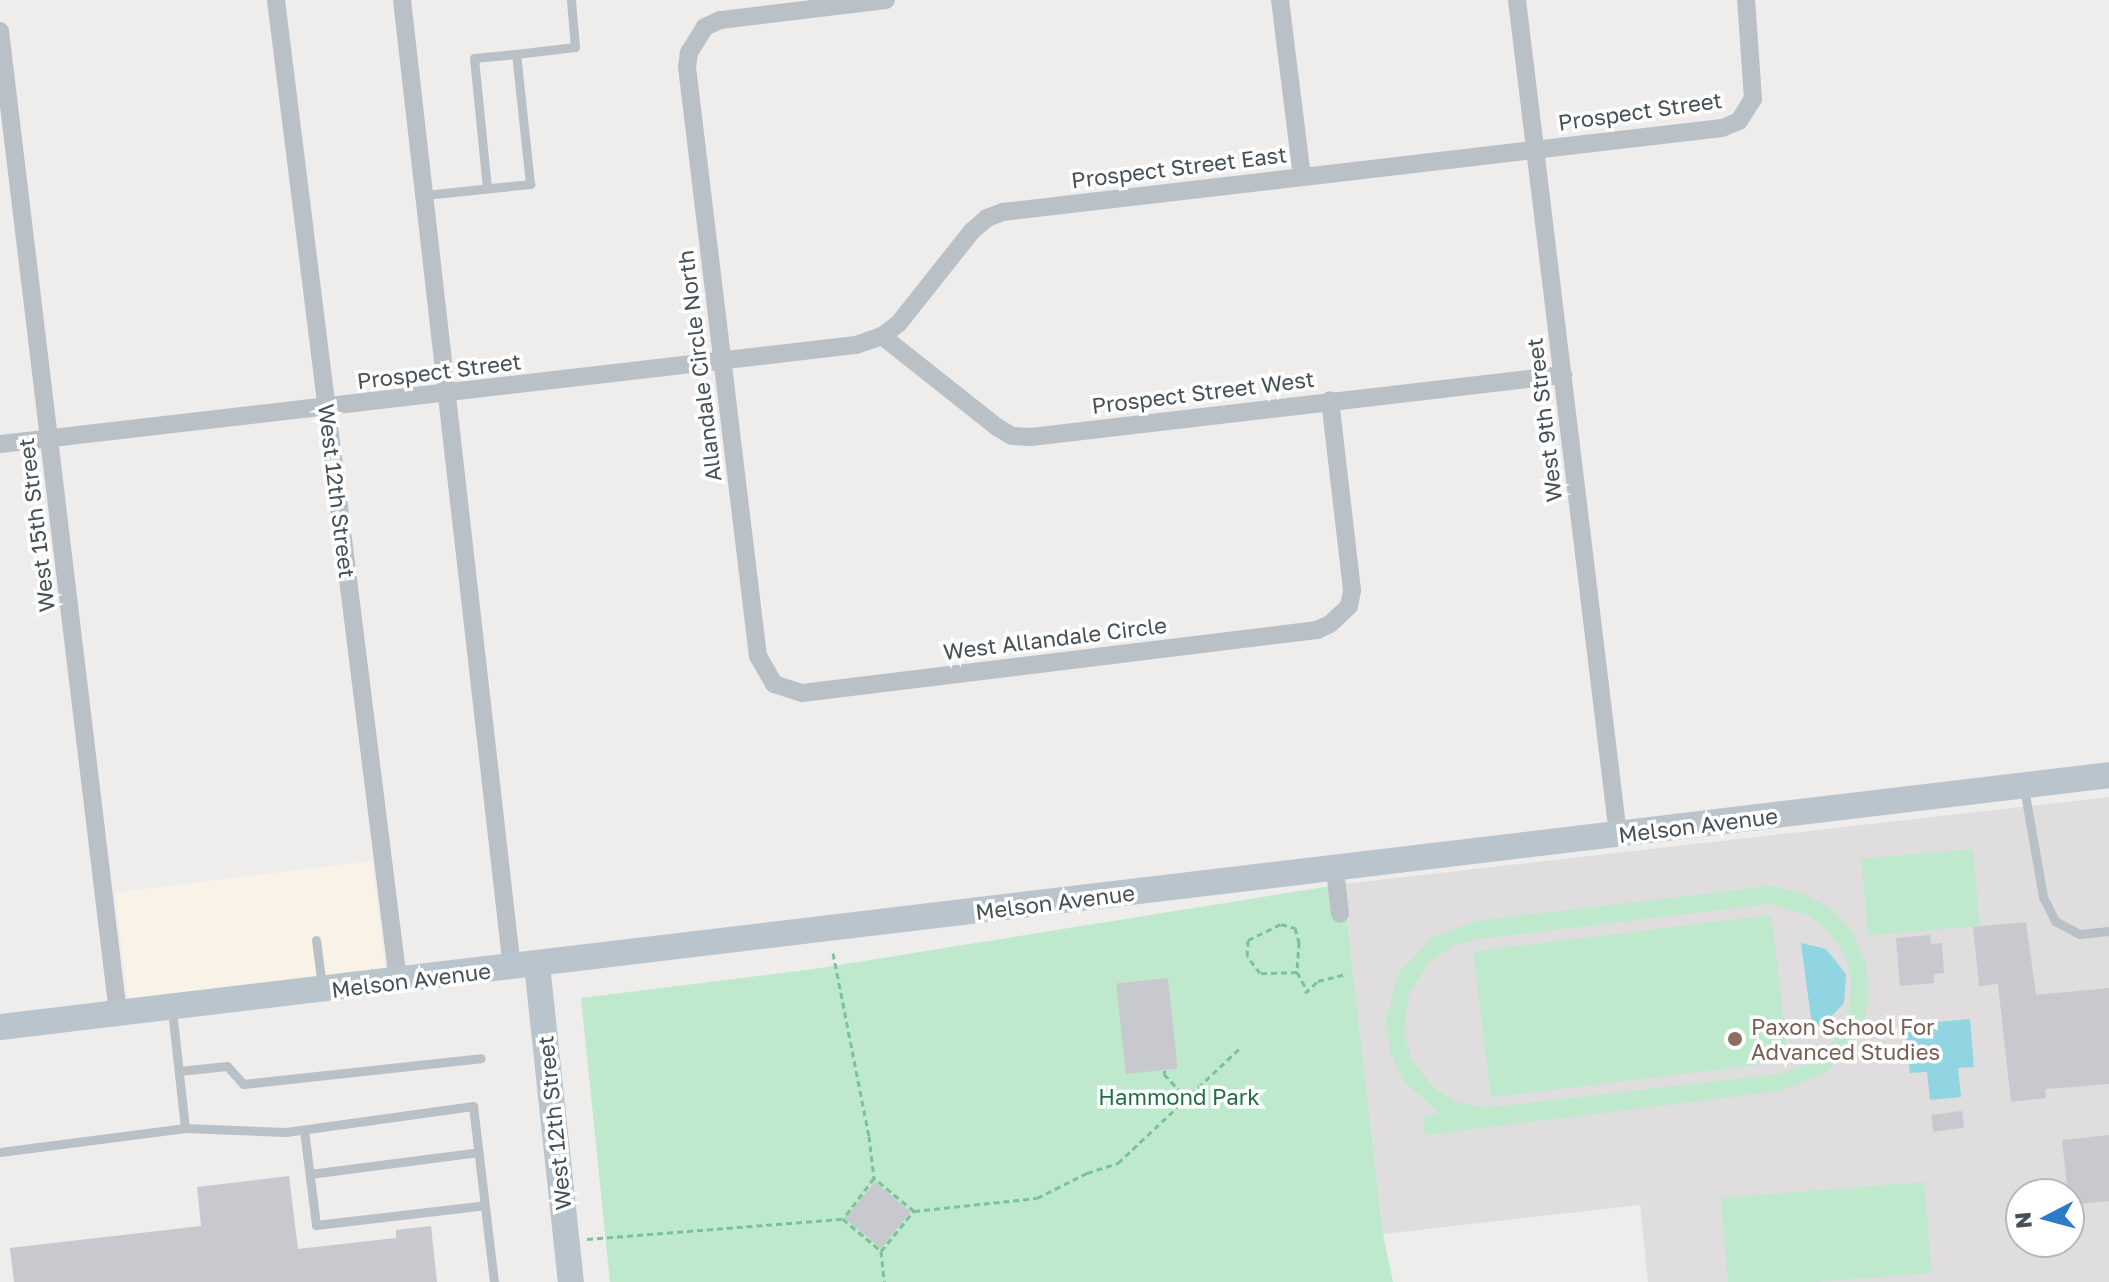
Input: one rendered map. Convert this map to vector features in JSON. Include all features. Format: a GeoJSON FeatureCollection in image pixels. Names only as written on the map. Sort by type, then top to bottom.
{"type":"FeatureCollection","features":[{"type":"Feature","properties":{"kind":"street","name":"West 12th Street"},"geometry":{"type":"LineString","coordinates":[[276,0],[398,981]]}},
{"type":"Feature","properties":{"kind":"street","name":"West 12th Street"},"geometry":{"type":"LineString","coordinates":[[402,0],[449,394],[525,966],[571,1282]]}},
{"type":"Feature","properties":{"kind":"street","name":"Allandale Circle North"},"geometry":{"type":"LineString","coordinates":[[774,684],[758,656],[687,67],[695,39],[705,27],[720,20],[886,0]]}},
{"type":"Feature","properties":{"kind":"street"},"geometry":{"type":"LineString","coordinates":[[1280,0],[1302,177]]}},
{"type":"Feature","properties":{"kind":"street","name":"West 9th Street"},"geometry":{"type":"LineString","coordinates":[[1517,0],[1618,835]]}},
{"type":"Feature","properties":{"kind":"street","name":"Prospect Street"},"geometry":{"type":"LineString","coordinates":[[1535,149],[1722,128],[1739,121],[1753,99],[1754,83],[1746,0]]}},
{"type":"Feature","properties":{"kind":"street","name":"West 15th Street"},"geometry":{"type":"LineString","coordinates":[[0,31],[118,1014]]}},
{"type":"Feature","properties":{"kind":"street","name":"Prospect Street East"},"geometry":{"type":"LineString","coordinates":[[882,336],[914,306],[987,218],[1003,212],[1535,149]]}},
{"type":"Feature","properties":{"kind":"street","name":"Prospect Street"},"geometry":{"type":"LineString","coordinates":[[0,444],[856,345],[882,336]]}},
{"type":"Feature","properties":{"kind":"street","name":"Prospect Street West"},"geometry":{"type":"LineString","coordinates":[[882,336],[1012,436],[1031,437],[1563,375]]}},
{"type":"Feature","properties":{"kind":"street","name":"West Allandale Circle"},"geometry":{"type":"LineString","coordinates":[[774,684],[802,693],[1317,630],[1341,616],[1349,606],[1352,590],[1330,400]]}},
{"type":"Feature","properties":{"kind":"street","name":"Melson Avenue"},"geometry":{"type":"LineString","coordinates":[[0,1027],[2109,775]]}},
{"type":"Feature","properties":{"kind":"street"},"geometry":{"type":"LineString","coordinates":[[1335,869],[1340,914]]}},
{"type":"Feature","properties":{"kind":"lane"},"geometry":{"type":"LineString","coordinates":[[487,188],[474,58],[575,47],[571,0]]}},
{"type":"Feature","properties":{"kind":"lane"},"geometry":{"type":"LineString","coordinates":[[425,195],[530,184],[516,54]]}},
{"type":"Feature","properties":{"kind":"lane"},"geometry":{"type":"LineString","coordinates":[[2023,785],[2043,897],[2055,921],[2079,934],[2109,931]]}},
{"type":"Feature","properties":{"kind":"lane"},"geometry":{"type":"LineString","coordinates":[[316,940],[322,990]]}},
{"type":"Feature","properties":{"kind":"lane"},"geometry":{"type":"LineString","coordinates":[[171,1008],[185,1128]]}},
{"type":"Feature","properties":{"kind":"lane"},"geometry":{"type":"LineString","coordinates":[[179,1071],[227,1066],[243,1084],[481,1058]]}},
{"type":"Feature","properties":{"kind":"lane"},"geometry":{"type":"LineString","coordinates":[[0,1152],[185,1128],[304,1130],[473,1106],[494,1282]]}},
{"type":"Feature","properties":{"kind":"lane"},"geometry":{"type":"LineString","coordinates":[[304,1130],[316,1225],[485,1205]]}},
{"type":"Feature","properties":{"kind":"lane"},"geometry":{"type":"LineString","coordinates":[[310,1174],[479,1152]]}},
{"type":"Feature","properties":{"kind":"path"},"geometry":{"type":"LineString","coordinates":[[1297,972],[1260,973],[1247,956],[1248,940],[1281,924],[1295,928],[1299,942],[1297,972],[1306,993],[1318,981],[1347,974]]}},
{"type":"Feature","properties":{"kind":"path"},"geometry":{"type":"LineString","coordinates":[[833,953],[869,1136],[874,1178],[914,1211]]}},
{"type":"Feature","properties":{"kind":"path"},"geometry":{"type":"LineString","coordinates":[[881,1251],[914,1211],[1037,1198],[1087,1173],[1118,1163],[1239,1049]]}},
{"type":"Feature","properties":{"kind":"path"},"geometry":{"type":"LineString","coordinates":[[1165,1070],[1164,1074],[1187,1099]]}},
{"type":"Feature","properties":{"kind":"path"},"geometry":{"type":"LineString","coordinates":[[843,1219],[874,1178]]}},
{"type":"Feature","properties":{"kind":"path"},"geometry":{"type":"LineString","coordinates":[[587,1239],[843,1219],[881,1251],[884,1282]]}},
{"type":"Feature","properties":{"kind":"shaded area","name":"Paxon School For Advanced Studies"},"geometry":{"type":"Polygon","coordinates":[[[2109,797],[2109,1282],[1648,1282],[1640,1205],[1383,1234],[1343,884],[2109,797]]]}},
{"type":"Feature","properties":{"kind":"shaded area"},"geometry":{"type":"Polygon","coordinates":[[[372,861],[386,975],[129,1007],[115,893],[372,861]]]}},
{"type":"Feature","properties":{"kind":"green space"},"geometry":{"type":"Polygon","coordinates":[[[1973,849],[1980,926],[1868,935],[1861,859],[1973,849]]]}},
{"type":"Feature","properties":{"kind":"green space","name":"Hammond Park"},"geometry":{"type":"Polygon","coordinates":[[[1343,884],[1383,1234],[1393,1282],[610,1282],[581,998],[814,969],[1343,884]]]}},
{"type":"Feature","properties":{"kind":"green space"},"geometry":{"type":"Polygon","coordinates":[[[1771,886],[1802,893],[1830,908],[1852,932],[1865,961],[1869,993],[1863,1025],[1847,1053],[1824,1074],[1779,1091],[1425,1135],[1423,1117],[1440,1114],[1403,1080],[1390,1051],[1386,1019],[1399,973],[1431,938],[1476,921],[1771,886]],[[1770,904],[1478,939],[1453,946],[1430,961],[1409,994],[1404,1033],[1411,1059],[1436,1090],[1459,1103],[1485,1108],[1777,1074],[1802,1066],[1824,1052],[1841,1031],[1850,1006],[1851,979],[1844,953],[1829,931],[1808,915],[1770,904]]]}},
{"type":"Feature","properties":{"kind":"green space"},"geometry":{"type":"Polygon","coordinates":[[[1771,915],[1789,1061],[1491,1097],[1473,952],[1771,915]]]}},
{"type":"Feature","properties":{"kind":"green space"},"geometry":{"type":"Polygon","coordinates":[[[1924,1182],[1932,1273],[1813,1282],[1728,1282],[1721,1198],[1924,1182]]]}},
{"type":"Feature","properties":{"kind":"water"},"geometry":{"type":"Polygon","coordinates":[[[1801,943],[1826,949],[1846,974],[1844,1003],[1824,1024],[1812,1026],[1801,943]]]}},
{"type":"Feature","properties":{"kind":"water"},"geometry":{"type":"Polygon","coordinates":[[[1970,1019],[1974,1067],[1958,1068],[1961,1097],[1930,1100],[1927,1072],[1910,1073],[1905,1025],[1970,1019]]]}},
{"type":"Feature","properties":{"kind":"building"},"geometry":{"type":"Polygon","coordinates":[[[2026,922],[2036,995],[2109,988],[2109,1084],[2045,1089],[2046,1098],[2011,1102],[1998,984],[1979,986],[1973,927],[2026,922]]]}},
{"type":"Feature","properties":{"kind":"building"},"geometry":{"type":"Polygon","coordinates":[[[1930,935],[1931,944],[1942,943],[1944,973],[1934,974],[1934,983],[1900,986],[1896,938],[1930,935]]]}},
{"type":"Feature","properties":{"kind":"building"},"geometry":{"type":"Polygon","coordinates":[[[1168,978],[1178,1069],[1126,1074],[1116,983],[1168,978]]]}},
{"type":"Feature","properties":{"kind":"building"},"geometry":{"type":"Polygon","coordinates":[[[1962,1111],[1964,1128],[1933,1132],[1931,1115],[1962,1111]]]}},
{"type":"Feature","properties":{"kind":"building"},"geometry":{"type":"Polygon","coordinates":[[[2109,1135],[2109,1201],[2085,1203],[2085,1178],[2066,1178],[2062,1140],[2109,1135]]]}},
{"type":"Feature","properties":{"kind":"building"},"geometry":{"type":"Polygon","coordinates":[[[289,1176],[298,1249],[396,1238],[396,1230],[431,1226],[437,1282],[14,1282],[10,1248],[201,1226],[197,1187],[289,1176]]]}},
{"type":"Feature","properties":{"kind":"building"},"geometry":{"type":"Polygon","coordinates":[[[875,1182],[911,1212],[881,1248],[845,1218],[875,1182]]]}},
{"type":"Feature","properties":{"kind":"place","name":"Paxon School For Advanced Studies"},"geometry":{"type":"Point","coordinates":[1735,1039]}}]}
